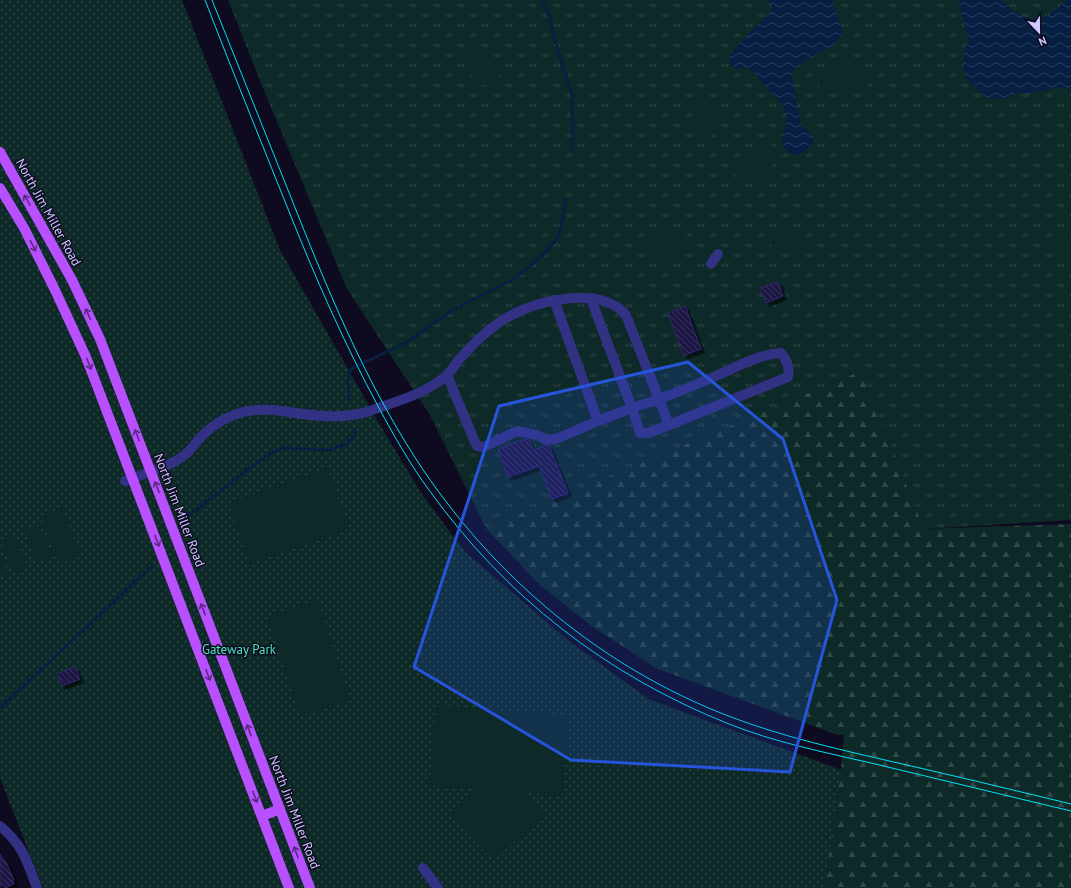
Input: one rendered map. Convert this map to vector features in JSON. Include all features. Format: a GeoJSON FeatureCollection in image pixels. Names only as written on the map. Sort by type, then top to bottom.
{"type":"FeatureCollection","features":[{"type":"Feature","properties":{"kind":"main road","name":"North Jim Miller Road"},"geometry":{"type":"LineString","coordinates":[[0,152],[56,251],[87,310],[151,471],[310,888]]}},
{"type":"Feature","properties":{"kind":"main road"},"geometry":{"type":"LineString","coordinates":[[0,188],[24,228],[56,290],[86,356],[129,480],[290,888]]}},
{"type":"Feature","properties":{"kind":"main road"},"geometry":{"type":"LineString","coordinates":[[262,816],[280,809]]}},
{"type":"Feature","properties":{"kind":"street"},"geometry":{"type":"LineString","coordinates":[[711,264],[718,254]]}},
{"type":"Feature","properties":{"kind":"street"},"geometry":{"type":"LineString","coordinates":[[129,480],[172,462],[186,454],[215,424],[244,412],[262,410],[324,416],[350,415],[372,411],[407,398],[426,389],[447,375],[462,357],[497,324],[511,314],[531,306],[554,300],[574,298],[591,299],[611,304],[619,308],[626,316],[669,425]]}},
{"type":"Feature","properties":{"kind":"street"},"geometry":{"type":"LineString","coordinates":[[447,375],[474,440],[477,446],[482,447],[517,431],[537,435],[546,440],[556,439],[632,408],[659,400],[772,353],[781,353],[787,362],[789,370],[788,377],[648,433],[640,433],[632,408],[591,299]]}},
{"type":"Feature","properties":{"kind":"street"},"geometry":{"type":"LineString","coordinates":[[554,300],[598,421]]}},
{"type":"Feature","properties":{"kind":"street"},"geometry":{"type":"LineString","coordinates":[[0,826],[11,834],[21,848],[37,888]]}},
{"type":"Feature","properties":{"kind":"street"},"geometry":{"type":"LineString","coordinates":[[423,868],[438,888]]}},
{"type":"Feature","properties":{"kind":"highlighted area"},"geometry":{"type":"Polygon","coordinates":[[[688,362],[783,439],[837,600],[790,772],[571,760],[414,667],[499,406],[688,362]]]}},
{"type":"Feature","properties":{"kind":"green space","name":"Gateway Park"},"geometry":{"type":"Polygon","coordinates":[[[0,0],[182,0],[280,250],[380,425],[423,496],[465,552],[571,643],[650,700],[841,770],[824,888],[43,888],[0,778],[0,0]]]}},
{"type":"Feature","properties":{"kind":"green space"},"geometry":{"type":"Polygon","coordinates":[[[228,0],[1071,0],[1071,520],[924,529],[838,735],[656,668],[592,626],[539,584],[486,528],[430,415],[347,289],[228,0]]]}},
{"type":"Feature","properties":{"kind":"green space"},"geometry":{"type":"Polygon","coordinates":[[[477,47],[486,52],[498,73],[499,76],[497,82],[492,86],[483,85],[477,81],[467,68],[465,61],[466,55],[469,50],[477,47]]]}},
{"type":"Feature","properties":{"kind":"green space"},"geometry":{"type":"Polygon","coordinates":[[[841,62],[851,63],[861,70],[868,82],[869,90],[860,93],[845,89],[826,93],[822,90],[818,82],[819,75],[829,66],[841,62]]]}},
{"type":"Feature","properties":{"kind":"green space"},"geometry":{"type":"Polygon","coordinates":[[[699,96],[709,102],[721,118],[719,128],[704,140],[700,138],[694,120],[692,106],[693,100],[699,96]]]}},
{"type":"Feature","properties":{"kind":"green space"},"geometry":{"type":"Polygon","coordinates":[[[759,143],[768,143],[775,149],[777,157],[771,169],[758,181],[746,184],[739,183],[736,174],[739,163],[746,151],[759,143]]]}},
{"type":"Feature","properties":{"kind":"green space"},"geometry":{"type":"Polygon","coordinates":[[[1058,230],[1071,236],[1071,262],[1059,257],[1052,247],[1052,236],[1058,230]]]}},
{"type":"Feature","properties":{"kind":"green space"},"geometry":{"type":"Polygon","coordinates":[[[672,231],[691,237],[694,244],[692,250],[666,259],[651,257],[647,250],[646,244],[650,236],[672,231]]]}},
{"type":"Feature","properties":{"kind":"green space"},"geometry":{"type":"Polygon","coordinates":[[[781,233],[792,234],[800,238],[803,245],[803,251],[798,255],[772,248],[770,242],[774,236],[781,233]]]}},
{"type":"Feature","properties":{"kind":"green space"},"geometry":{"type":"Polygon","coordinates":[[[861,371],[924,529],[1071,524],[1071,888],[534,888],[423,496],[465,552],[571,643],[650,700],[841,770],[844,735],[838,735],[656,668],[592,626],[539,584],[486,528],[861,371]]]}},
{"type":"Feature","properties":{"kind":"green space"},"geometry":{"type":"Polygon","coordinates":[[[328,468],[349,529],[249,564],[228,503],[328,468]]]}},
{"type":"Feature","properties":{"kind":"green space"},"geometry":{"type":"Polygon","coordinates":[[[62,507],[81,556],[59,564],[40,516],[62,507]]]}},
{"type":"Feature","properties":{"kind":"green space"},"geometry":{"type":"Polygon","coordinates":[[[40,525],[52,557],[37,563],[25,530],[40,525]]]}},
{"type":"Feature","properties":{"kind":"green space"},"geometry":{"type":"Polygon","coordinates":[[[15,535],[28,567],[13,573],[0,540],[15,535]]]}},
{"type":"Feature","properties":{"kind":"green space"},"geometry":{"type":"Polygon","coordinates":[[[0,552],[9,574],[0,577],[0,552]]]}},
{"type":"Feature","properties":{"kind":"green space"},"geometry":{"type":"Polygon","coordinates":[[[318,599],[350,700],[300,716],[267,616],[318,599]]]}},
{"type":"Feature","properties":{"kind":"green space"},"geometry":{"type":"Polygon","coordinates":[[[436,705],[569,716],[562,796],[526,793],[545,814],[498,857],[488,856],[448,814],[477,789],[429,786],[436,705]]]}},
{"type":"Feature","properties":{"kind":"water"},"geometry":{"type":"Polygon","coordinates":[[[767,0],[832,0],[843,33],[833,45],[808,59],[791,72],[801,125],[813,136],[814,143],[800,155],[791,154],[784,148],[782,140],[785,130],[786,117],[782,104],[762,83],[756,74],[746,67],[737,69],[732,66],[729,59],[742,40],[771,11],[771,4],[767,0]]]}},
{"type":"Feature","properties":{"kind":"water"},"geometry":{"type":"Polygon","coordinates":[[[958,0],[999,0],[1023,16],[1030,19],[1037,19],[1043,18],[1067,0],[1071,0],[1071,88],[1050,89],[1027,94],[1015,93],[1007,98],[990,99],[983,95],[967,79],[963,67],[965,47],[969,41],[958,0]]]}},
{"type":"Feature","properties":{"kind":"building"},"geometry":{"type":"Polygon","coordinates":[[[778,282],[783,296],[766,303],[760,288],[778,282]]]}},
{"type":"Feature","properties":{"kind":"building"},"geometry":{"type":"Polygon","coordinates":[[[685,306],[701,349],[684,355],[668,313],[685,306]]]}},
{"type":"Feature","properties":{"kind":"building"},"geometry":{"type":"Polygon","coordinates":[[[525,439],[529,440],[533,450],[544,446],[549,446],[568,493],[552,499],[539,466],[508,477],[498,449],[525,439]]]}},
{"type":"Feature","properties":{"kind":"building"},"geometry":{"type":"Polygon","coordinates":[[[75,667],[80,679],[62,686],[57,674],[75,667]]]}},
{"type":"Feature","properties":{"kind":"building"},"geometry":{"type":"Polygon","coordinates":[[[0,854],[7,864],[14,880],[14,884],[5,888],[3,885],[0,886],[0,854]]]}},
{"type":"Feature","properties":{"kind":"waterway"},"geometry":{"type":"LineString","coordinates":[[541,0],[550,18],[557,49],[572,95],[572,149]]}},
{"type":"Feature","properties":{"kind":"waterway"},"geometry":{"type":"LineString","coordinates":[[349,399],[348,380],[351,369],[407,342],[453,310],[515,278],[543,255],[557,238],[561,227],[566,198]]}},
{"type":"Feature","properties":{"kind":"waterway"},"geometry":{"type":"LineString","coordinates":[[181,520],[198,509],[248,469],[273,452],[284,448],[329,450],[346,444],[355,435],[355,430]]}},
{"type":"Feature","properties":{"kind":"waterway"},"geometry":{"type":"LineString","coordinates":[[0,708],[152,566]]}},
{"type":"Feature","properties":{"kind":"tram line"},"geometry":{"type":"LineString","coordinates":[[205,0],[309,260],[330,310],[366,384],[402,450],[429,490],[459,529],[491,565],[525,598],[562,629],[600,657],[641,682],[684,704],[729,724],[763,736],[799,746],[1071,811]]}},
{"type":"Feature","properties":{"kind":"tram line"},"geometry":{"type":"LineString","coordinates":[[212,0],[317,263],[362,363],[379,396],[416,459],[446,502],[479,542],[515,579],[554,614],[595,645],[638,672],[684,697],[731,717],[788,736],[827,746],[1071,804]]}}]}
